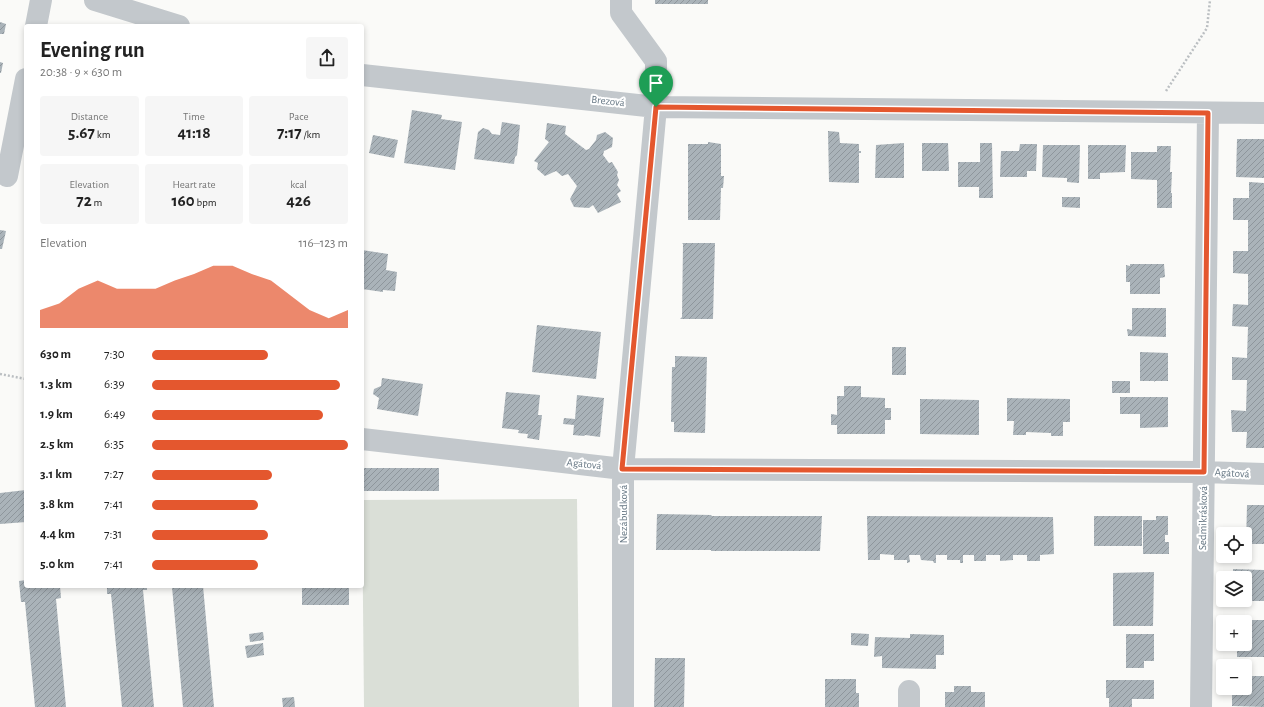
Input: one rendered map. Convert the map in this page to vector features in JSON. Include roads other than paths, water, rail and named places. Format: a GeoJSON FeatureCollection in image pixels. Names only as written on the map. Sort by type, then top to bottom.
{"type":"FeatureCollection","features":[{"type":"Feature","properties":{"kind":"street"},"geometry":{"type":"LineString","coordinates":[[36,24],[41,0]]}},
{"type":"Feature","properties":{"kind":"street"},"geometry":{"type":"LineString","coordinates":[[95,0],[173,24]]}},
{"type":"Feature","properties":{"kind":"street","name":"Nezábudková"},"geometry":{"type":"LineString","coordinates":[[621,0],[621,13],[656,62],[656,107],[622,469],[623,707]]}},
{"type":"Feature","properties":{"kind":"street","name":"Brezová"},"geometry":{"type":"LineString","coordinates":[[364,74],[656,107],[1264,114]]}},
{"type":"Feature","properties":{"kind":"street"},"geometry":{"type":"LineString","coordinates":[[7,176],[24,89]]}},
{"type":"Feature","properties":{"kind":"street","name":"Sedmikrásková"},"geometry":{"type":"LineString","coordinates":[[1201,707],[1208,113]]}},
{"type":"Feature","properties":{"kind":"street","name":"Agátová"},"geometry":{"type":"LineString","coordinates":[[364,439],[622,469],[1204,472],[1264,474]]}}]}
